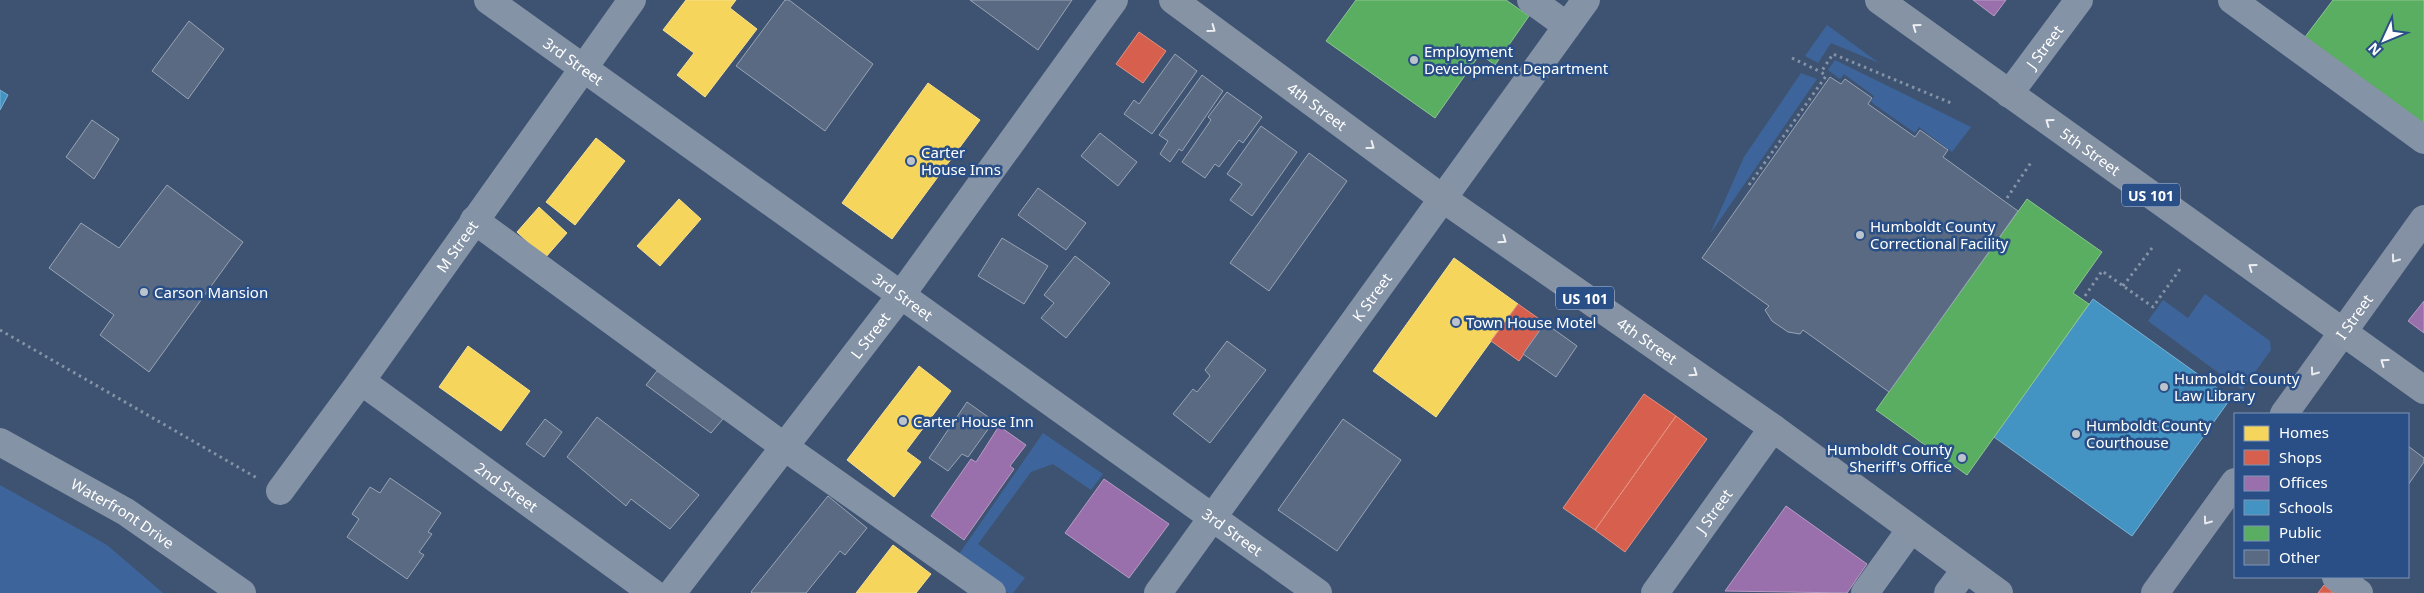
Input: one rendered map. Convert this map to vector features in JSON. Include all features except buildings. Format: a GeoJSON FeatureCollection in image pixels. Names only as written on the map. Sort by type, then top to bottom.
{"type":"FeatureCollection","features":[{"type":"Feature","properties":{"kind":"highway","name":"4th Street"},"geometry":{"type":"LineString","coordinates":[[1173,0],[1442,198],[1773,428],[2000,593]]}},
{"type":"Feature","properties":{"kind":"highway","name":"5th Street"},"geometry":{"type":"LineString","coordinates":[[1879,0],[2424,390]]}},
{"type":"Feature","properties":{"kind":"main road","name":"I Street"},"geometry":{"type":"LineString","coordinates":[[2285,413],[2424,219]]}},
{"type":"Feature","properties":{"kind":"main road"},"geometry":{"type":"LineString","coordinates":[[2155,593],[2232,494]]}},
{"type":"Feature","properties":{"kind":"street","name":"3rd Street"},"geometry":{"type":"LineString","coordinates":[[488,0],[1318,593]]}},
{"type":"Feature","properties":{"kind":"street","name":"M Street"},"geometry":{"type":"LineString","coordinates":[[280,491],[362,380],[632,0]]}},
{"type":"Feature","properties":{"kind":"street","name":"L Street"},"geometry":{"type":"LineString","coordinates":[[672,593],[786,448],[901,295],[1114,0]]}},
{"type":"Feature","properties":{"kind":"street"},"geometry":{"type":"LineString","coordinates":[[1532,0],[1567,26]]}},
{"type":"Feature","properties":{"kind":"street","name":"K Street"},"geometry":{"type":"LineString","coordinates":[[1158,593],[1586,0]]}},
{"type":"Feature","properties":{"kind":"street","name":"J Street"},"geometry":{"type":"LineString","coordinates":[[2009,94],[2079,0]]}},
{"type":"Feature","properties":{"kind":"street"},"geometry":{"type":"LineString","coordinates":[[2232,0],[2424,140]]}},
{"type":"Feature","properties":{"kind":"street"},"geometry":{"type":"LineString","coordinates":[[474,220],[786,448],[992,593]]}},
{"type":"Feature","properties":{"kind":"street","name":"2nd Street"},"geometry":{"type":"LineString","coordinates":[[362,380],[653,593]]}},
{"type":"Feature","properties":{"kind":"street","name":"J Street"},"geometry":{"type":"LineString","coordinates":[[1655,593],[1773,428]]}},
{"type":"Feature","properties":{"kind":"street","name":"Waterfront Drive"},"geometry":{"type":"LineString","coordinates":[[0,442],[126,512],[242,593]]}},
{"type":"Feature","properties":{"kind":"street"},"geometry":{"type":"LineString","coordinates":[[1865,593],[1911,529]]}},
{"type":"Feature","properties":{"kind":"street"},"geometry":{"type":"LineString","coordinates":[[1948,593],[1966,569]]}},
{"type":"Feature","properties":{"kind":"street"},"geometry":{"type":"LineString","coordinates":[[2337,578],[2359,593]]}},
{"type":"Feature","properties":{"kind":"path"},"geometry":{"type":"LineString","coordinates":[[1821,72],[1833,54],[1951,102]]}},
{"type":"Feature","properties":{"kind":"path"},"geometry":{"type":"LineString","coordinates":[[1748,185],[1826,76],[1792,58]]}},
{"type":"Feature","properties":{"kind":"path"},"geometry":{"type":"LineString","coordinates":[[2007,198],[2032,162]]}},
{"type":"Feature","properties":{"kind":"path"},"geometry":{"type":"LineString","coordinates":[[2123,286],[2152,248]]}},
{"type":"Feature","properties":{"kind":"path"},"geometry":{"type":"LineString","coordinates":[[2085,296],[2102,271],[2153,307],[2180,268]]}},
{"type":"Feature","properties":{"kind":"path"},"geometry":{"type":"LineString","coordinates":[[0,330],[280,491]]}},
{"type":"Feature","properties":{"kind":"shaded area"},"geometry":{"type":"Polygon","coordinates":[[[1827,25],[1879,63],[1831,43],[1818,63],[1805,56],[1827,25]]]}},
{"type":"Feature","properties":{"kind":"shaded area"},"geometry":{"type":"Polygon","coordinates":[[[1835,60],[1971,127],[1952,152],[1919,127],[1915,133],[1871,102],[1874,96],[1844,74],[1840,79],[1828,70],[1835,60]]]}},
{"type":"Feature","properties":{"kind":"shaded area"},"geometry":{"type":"Polygon","coordinates":[[[1801,73],[1817,79],[1710,234],[1744,157],[1801,73]]]}},
{"type":"Feature","properties":{"kind":"shaded area"},"geometry":{"type":"Polygon","coordinates":[[[2205,294],[2270,341],[2271,350],[2242,390],[2148,321],[2163,300],[2188,318],[2205,294]]]}},
{"type":"Feature","properties":{"kind":"shaded area"},"geometry":{"type":"Polygon","coordinates":[[[1043,433],[1103,474],[1091,490],[1053,464],[1031,472],[978,544],[1025,578],[1013,593],[1008,593],[957,557],[1043,433]]]}},
{"type":"Feature","properties":{"kind":"shaded area"},"geometry":{"type":"Polygon","coordinates":[[[0,485],[107,545],[163,593],[0,593],[0,485]]]}},
{"type":"Feature","properties":{"kind":"place","name":"Employment Development Department"},"geometry":{"type":"Point","coordinates":[1414,60]}},
{"type":"Feature","properties":{"kind":"place","name":"Carter House Inns"},"geometry":{"type":"Point","coordinates":[911,161]}},
{"type":"Feature","properties":{"kind":"place","name":"Humboldt County Correctional Facility"},"geometry":{"type":"Point","coordinates":[1860,235]}},
{"type":"Feature","properties":{"kind":"place","name":"Carson Mansion"},"geometry":{"type":"Point","coordinates":[144,292]}},
{"type":"Feature","properties":{"kind":"place","name":"Town House Motel"},"geometry":{"type":"Point","coordinates":[1456,322]}},
{"type":"Feature","properties":{"kind":"place","name":"Humboldt County Law Library"},"geometry":{"type":"Point","coordinates":[2164,387]}},
{"type":"Feature","properties":{"kind":"place","name":"Carter House Inn"},"geometry":{"type":"Point","coordinates":[903,421]}},
{"type":"Feature","properties":{"kind":"place","name":"Humboldt County Courthouse"},"geometry":{"type":"Point","coordinates":[2076,434]}},
{"type":"Feature","properties":{"kind":"place","name":"Humboldt County Sheriff's Office"},"geometry":{"type":"Point","coordinates":[1962,458]}}]}
